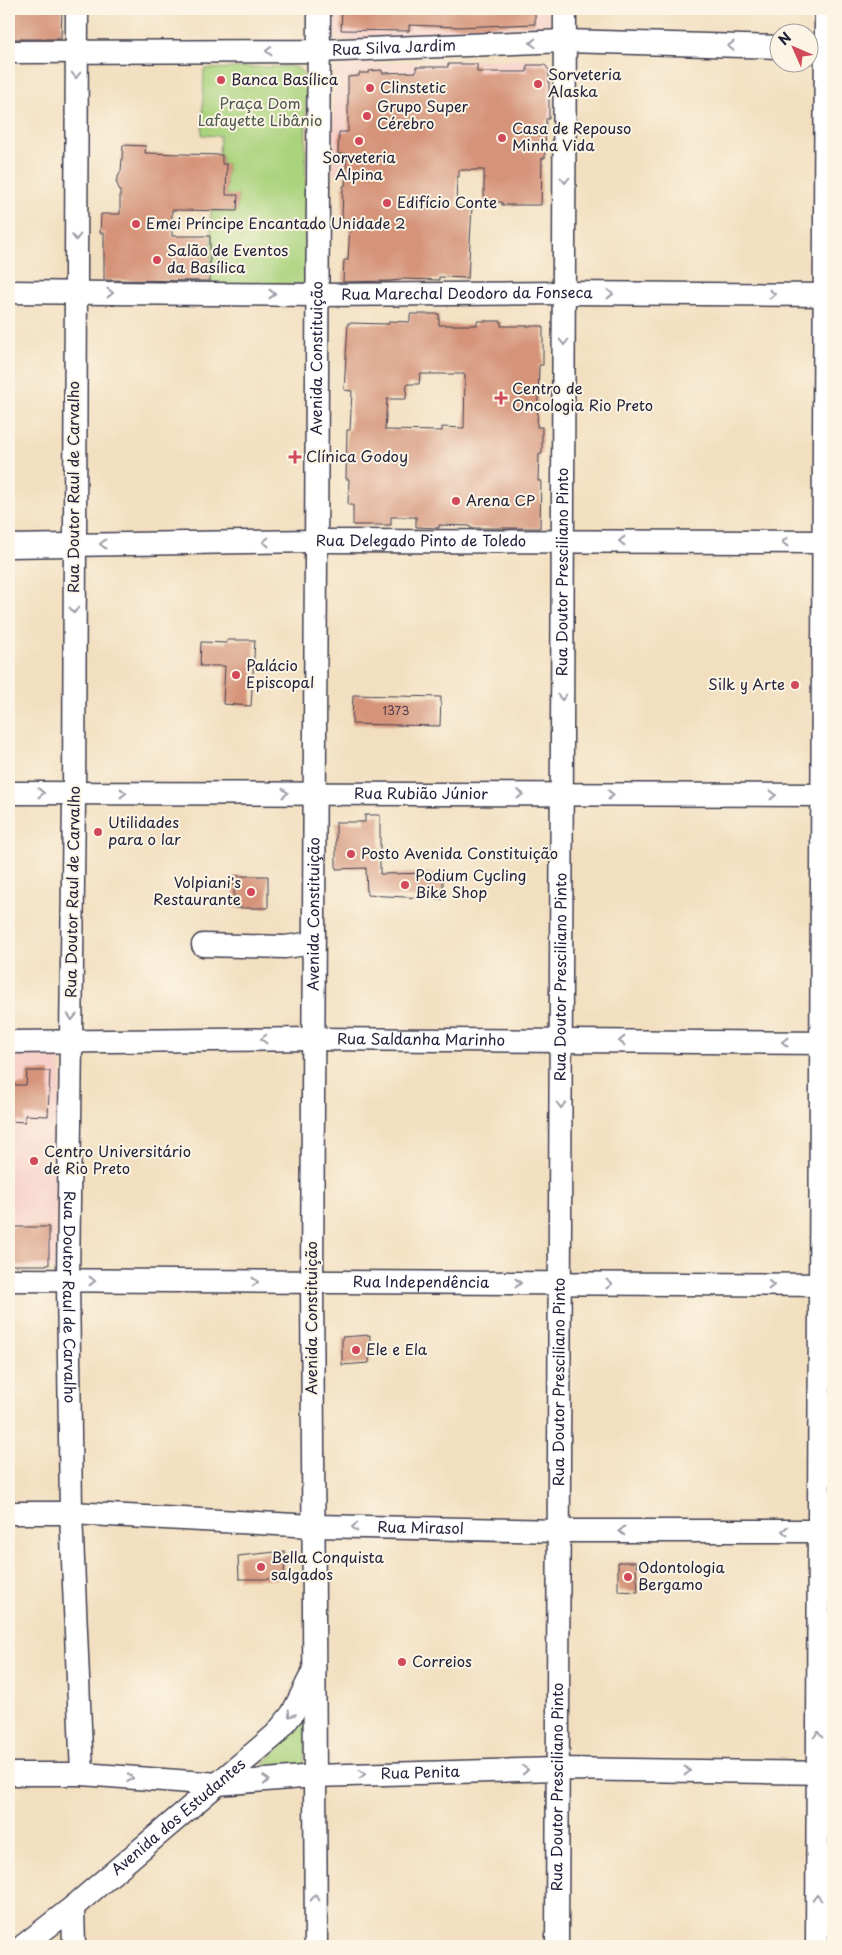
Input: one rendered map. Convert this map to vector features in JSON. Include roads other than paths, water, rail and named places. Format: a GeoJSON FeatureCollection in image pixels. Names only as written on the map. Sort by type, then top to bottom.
{"type":"FeatureCollection","features":[{"type":"Feature","properties":{"kind":"street","name":"Rua Doutor Raul de Carvalho"},"geometry":{"type":"LineString","coordinates":[[77,9],[74,793],[68,1280],[71,1513],[82,1774]]}},
{"type":"Feature","properties":{"kind":"street","name":"Avenida Constituição"},"geometry":{"type":"LineString","coordinates":[[316,1946],[312,1282],[314,541],[319,9]]}},
{"type":"Feature","properties":{"kind":"street","name":"Rua Doutor Presciliano Pinto"},"geometry":{"type":"LineString","coordinates":[[557,1946],[566,9]]}},
{"type":"Feature","properties":{"kind":"street"},"geometry":{"type":"LineString","coordinates":[[816,1946],[825,1773],[829,542],[829,295],[823,48],[826,9]]}},
{"type":"Feature","properties":{"kind":"street","name":"Rua Silva Jardim"},"geometry":{"type":"LineString","coordinates":[[9,52],[318,51],[565,42],[770,47]]}},
{"type":"Feature","properties":{"kind":"street","name":"Rua Marechal Deodoro da Fonseca"},"geometry":{"type":"LineString","coordinates":[[9,292],[316,295],[564,293],[829,295]]}},
{"type":"Feature","properties":{"kind":"street","name":"Rua Delegado Pinto de Toledo"},"geometry":{"type":"LineString","coordinates":[[9,546],[314,541],[829,542]]}},
{"type":"Feature","properties":{"kind":"street","name":"Rua Rubião Júnior"},"geometry":{"type":"LineString","coordinates":[[9,793],[828,795]]}},
{"type":"Feature","properties":{"kind":"street"},"geometry":{"type":"LineString","coordinates":[[203,946],[285,947],[313,944]]}},
{"type":"Feature","properties":{"kind":"street","name":"Rua Saldanha Marinho"},"geometry":{"type":"LineString","coordinates":[[9,1042],[313,1039],[827,1043]]}},
{"type":"Feature","properties":{"kind":"street","name":"Rua Independência"},"geometry":{"type":"LineString","coordinates":[[9,1280],[827,1285]]}},
{"type":"Feature","properties":{"kind":"street","name":"Rua Mirasol"},"geometry":{"type":"LineString","coordinates":[[9,1513],[71,1513],[314,1526],[559,1531],[826,1531]]}},
{"type":"Feature","properties":{"kind":"street","name":"Avenida dos Estudantes"},"geometry":{"type":"LineString","coordinates":[[23,1946],[275,1735],[292,1714],[314,1671]]}},
{"type":"Feature","properties":{"kind":"street","name":"Rua Penita"},"geometry":{"type":"LineString","coordinates":[[9,1774],[82,1774],[218,1784],[314,1776],[558,1769],[825,1773]]}},
{"type":"Feature","properties":{"kind":"street"},"geometry":{"type":"LineString","coordinates":[[73,1906],[74,1946]]}},
{"type":"Feature","properties":{"kind":"place","name":"Banca Basílica"},"geometry":{"type":"Point","coordinates":[221,80]}},
{"type":"Feature","properties":{"kind":"place","name":"Sorveteria Alaska"},"geometry":{"type":"Point","coordinates":[538,84]}},
{"type":"Feature","properties":{"kind":"place","name":"Clinstetic"},"geometry":{"type":"Point","coordinates":[370,88]}},
{"type":"Feature","properties":{"kind":"place","name":"Grupo Super Cérebro"},"geometry":{"type":"Point","coordinates":[367,116]}},
{"type":"Feature","properties":{"kind":"place","name":"Casa de Repouso Minha Vida"},"geometry":{"type":"Point","coordinates":[502,138]}},
{"type":"Feature","properties":{"kind":"place","name":"Sorveteria Alpina"},"geometry":{"type":"Point","coordinates":[359,141]}},
{"type":"Feature","properties":{"kind":"place","name":"Edifício Conte"},"geometry":{"type":"Point","coordinates":[387,203]}},
{"type":"Feature","properties":{"kind":"place","name":"Emei Príncipe Encantado Unidade 2"},"geometry":{"type":"Point","coordinates":[136,224]}},
{"type":"Feature","properties":{"kind":"place","name":"Salão de Eventos da Basílica"},"geometry":{"type":"Point","coordinates":[157,260]}},
{"type":"Feature","properties":{"kind":"place","name":"Centro de Oncologia Rio Preto"},"geometry":{"type":"Point","coordinates":[501,398]}},
{"type":"Feature","properties":{"kind":"place","name":"Clínica Godoy"},"geometry":{"type":"Point","coordinates":[295,457]}},
{"type":"Feature","properties":{"kind":"place","name":"Arena CP"},"geometry":{"type":"Point","coordinates":[456,501]}},
{"type":"Feature","properties":{"kind":"place","name":"Palácio Episcopal"},"geometry":{"type":"Point","coordinates":[236,675]}},
{"type":"Feature","properties":{"kind":"place","name":"Silk y Arte"},"geometry":{"type":"Point","coordinates":[795,685]}},
{"type":"Feature","properties":{"kind":"place","name":"Utilidades para o lar"},"geometry":{"type":"Point","coordinates":[98,832]}},
{"type":"Feature","properties":{"kind":"place","name":"Posto Avenida Constituição"},"geometry":{"type":"Point","coordinates":[351,854]}},
{"type":"Feature","properties":{"kind":"place","name":"Podium Cycling Bike Shop"},"geometry":{"type":"Point","coordinates":[405,885]}},
{"type":"Feature","properties":{"kind":"place","name":"Volpiani's Restaurante"},"geometry":{"type":"Point","coordinates":[251,892]}},
{"type":"Feature","properties":{"kind":"place","name":"Centro Universitário de Rio Preto"},"geometry":{"type":"Point","coordinates":[34,1161]}},
{"type":"Feature","properties":{"kind":"place","name":"Ele e Ela"},"geometry":{"type":"Point","coordinates":[356,1350]}},
{"type":"Feature","properties":{"kind":"place","name":"Bella Conquista salgados"},"geometry":{"type":"Point","coordinates":[261,1567]}},
{"type":"Feature","properties":{"kind":"place","name":"Odontologia Bergamo"},"geometry":{"type":"Point","coordinates":[628,1577]}},
{"type":"Feature","properties":{"kind":"place","name":"Correios"},"geometry":{"type":"Point","coordinates":[402,1662]}},
{"type":"Feature","properties":{"kind":"park label","name":"Praça Dom Lafayette Libânio"},"geometry":{"type":"Point","coordinates":[260,112]}}]}
